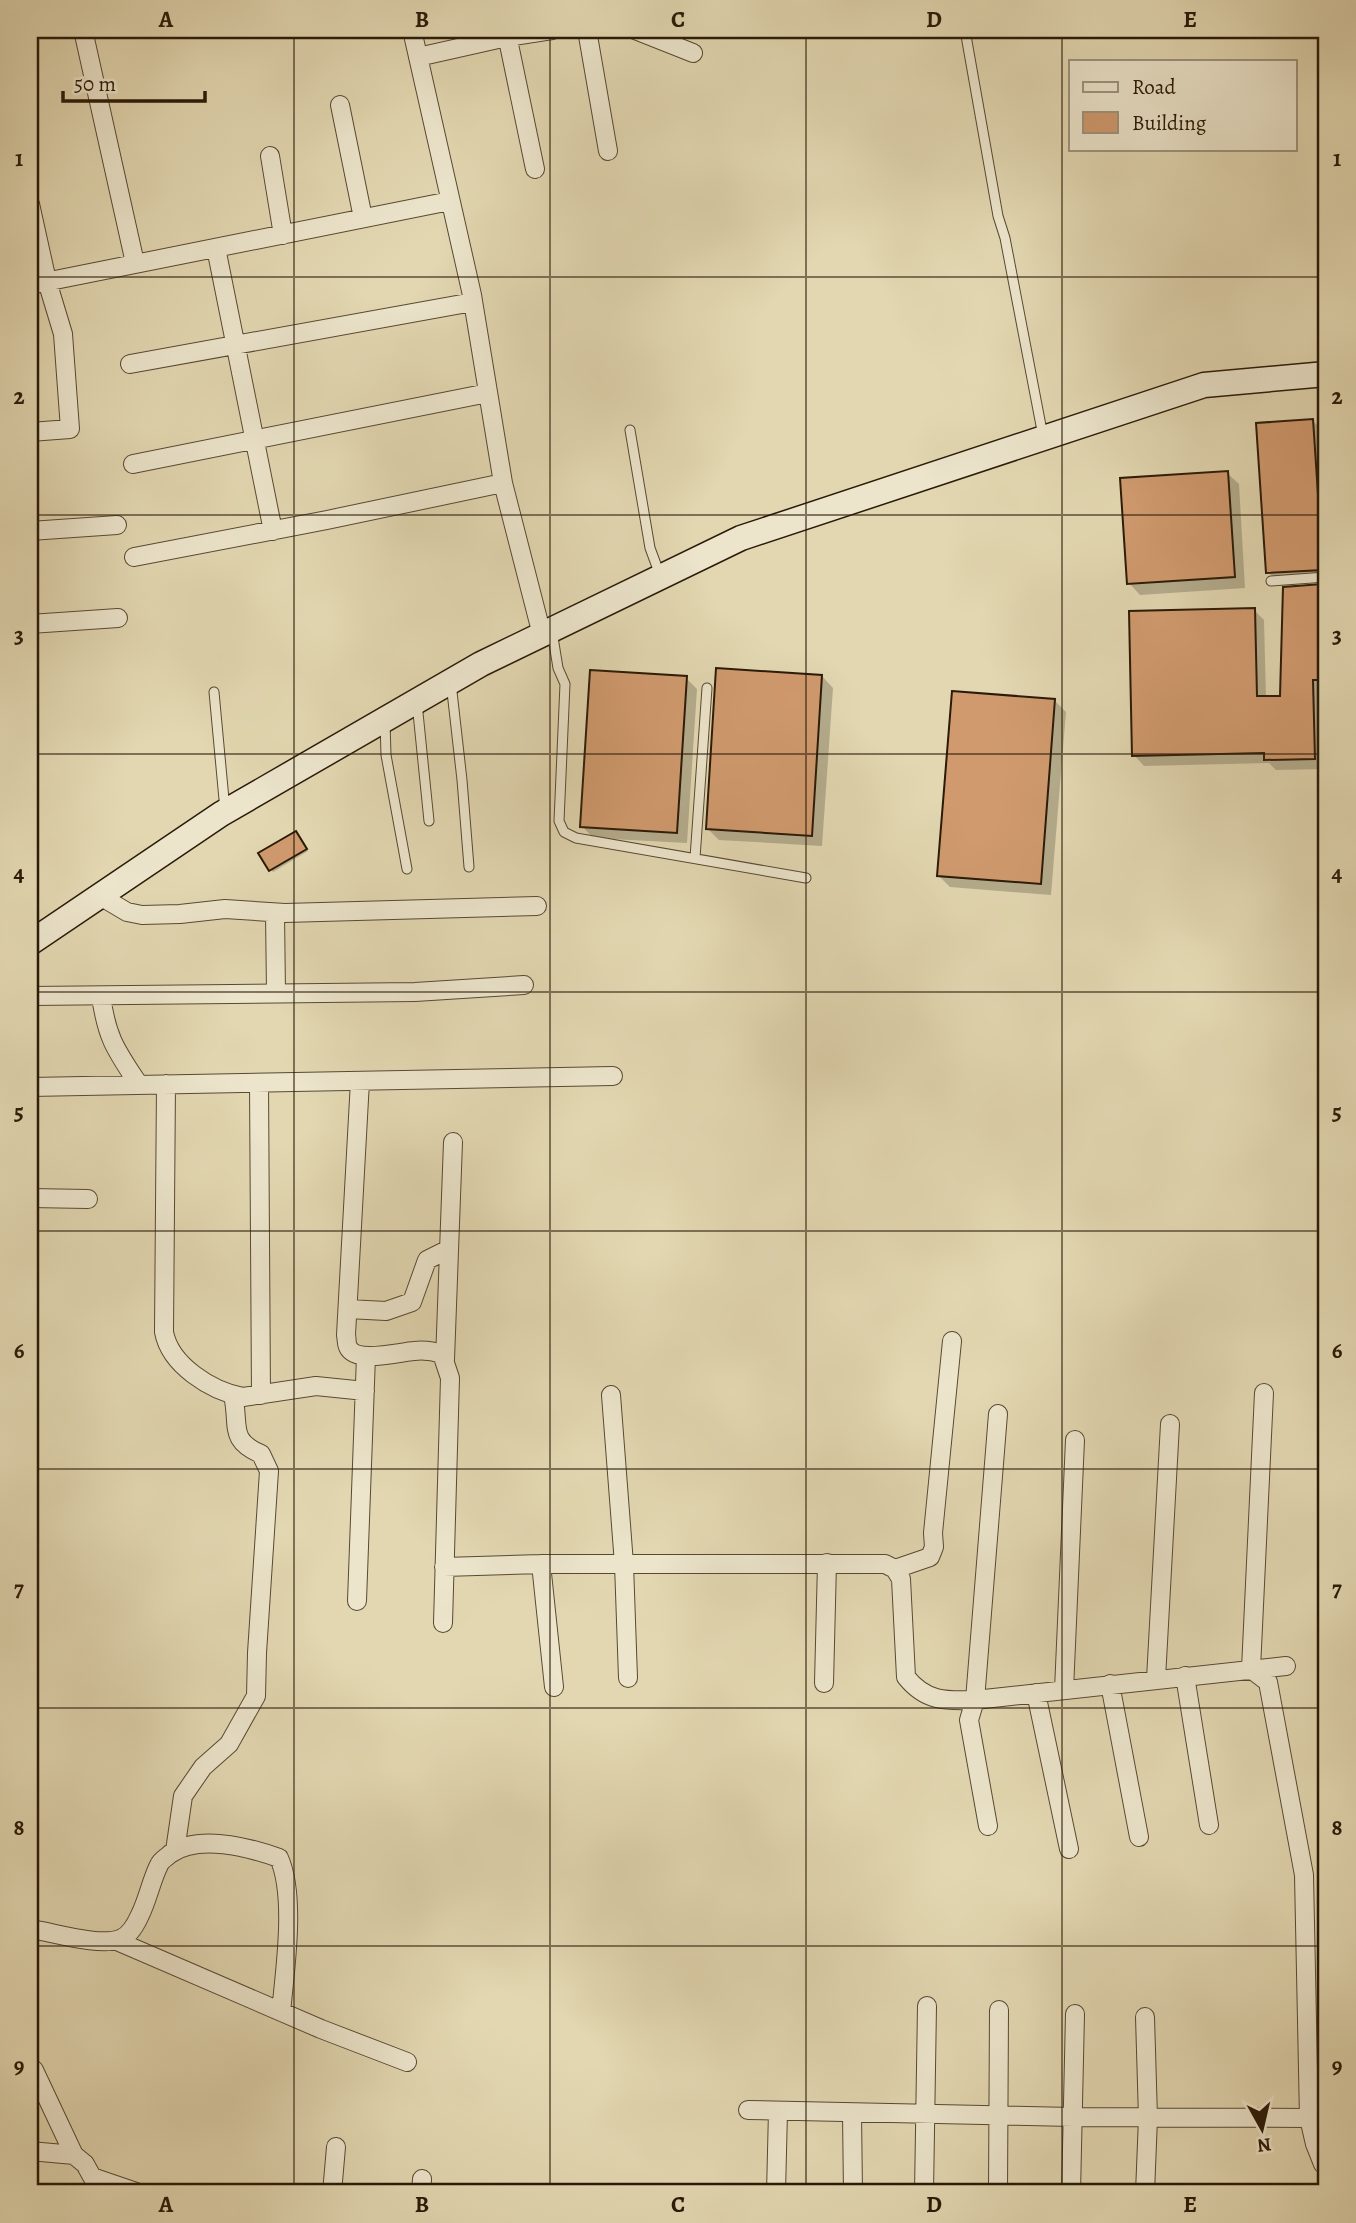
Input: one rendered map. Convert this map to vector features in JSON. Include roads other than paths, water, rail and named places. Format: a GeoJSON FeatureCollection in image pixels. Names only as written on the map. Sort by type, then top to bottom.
{"type":"FeatureCollection","features":[{"type":"Feature","properties":{"kind":"main road"},"geometry":{"type":"LineString","coordinates":[[30,943],[225,812],[451,681],[741,538],[1204,385],[1325,377]]}},
{"type":"Feature","properties":{"kind":"street"},"geometry":{"type":"LineString","coordinates":[[83,30],[135,263]]}},
{"type":"Feature","properties":{"kind":"street"},"geometry":{"type":"LineString","coordinates":[[412,30],[473,302],[503,483],[547,632]]}},
{"type":"Feature","properties":{"kind":"street"},"geometry":{"type":"LineString","coordinates":[[418,57],[507,33],[552,30]]}},
{"type":"Feature","properties":{"kind":"street"},"geometry":{"type":"LineString","coordinates":[[587,30],[608,151]]}},
{"type":"Feature","properties":{"kind":"street"},"geometry":{"type":"LineString","coordinates":[[635,30],[693,53]]}},
{"type":"Feature","properties":{"kind":"street"},"geometry":{"type":"LineString","coordinates":[[507,33],[535,169]]}},
{"type":"Feature","properties":{"kind":"street"},"geometry":{"type":"LineString","coordinates":[[340,105],[363,218]]}},
{"type":"Feature","properties":{"kind":"street"},"geometry":{"type":"LineString","coordinates":[[270,156],[283,234]]}},
{"type":"Feature","properties":{"kind":"street"},"geometry":{"type":"LineString","coordinates":[[38,283],[450,201]]}},
{"type":"Feature","properties":{"kind":"street"},"geometry":{"type":"LineString","coordinates":[[30,204],[38,283],[63,334],[70,429],[30,432]]}},
{"type":"Feature","properties":{"kind":"street"},"geometry":{"type":"LineString","coordinates":[[216,248],[273,531]]}},
{"type":"Feature","properties":{"kind":"street"},"geometry":{"type":"LineString","coordinates":[[131,364],[473,302]]}},
{"type":"Feature","properties":{"kind":"street"},"geometry":{"type":"LineString","coordinates":[[133,464],[488,393]]}},
{"type":"Feature","properties":{"kind":"street"},"geometry":{"type":"LineString","coordinates":[[134,557],[503,483]]}},
{"type":"Feature","properties":{"kind":"street"},"geometry":{"type":"LineString","coordinates":[[30,531],[117,525]]}},
{"type":"Feature","properties":{"kind":"street"},"geometry":{"type":"LineString","coordinates":[[30,624],[118,618]]}},
{"type":"Feature","properties":{"kind":"street"},"geometry":{"type":"LineString","coordinates":[[100,896],[127,912],[142,915],[225,909],[275,913],[537,906]]}},
{"type":"Feature","properties":{"kind":"street"},"geometry":{"type":"LineString","coordinates":[[275,913],[276,993]]}},
{"type":"Feature","properties":{"kind":"street"},"geometry":{"type":"LineString","coordinates":[[30,996],[426,992],[524,985]]}},
{"type":"Feature","properties":{"kind":"street"},"geometry":{"type":"LineString","coordinates":[[101,996],[105,1027],[114,1048],[139,1085]]}},
{"type":"Feature","properties":{"kind":"street"},"geometry":{"type":"LineString","coordinates":[[30,1087],[613,1076]]}},
{"type":"Feature","properties":{"kind":"street"},"geometry":{"type":"LineString","coordinates":[[360,1081],[348,1347],[355,1353],[366,1356],[416,1350],[435,1352],[442,1354],[445,1360],[450,1378],[443,1623]]}},
{"type":"Feature","properties":{"kind":"street"},"geometry":{"type":"LineString","coordinates":[[259,1083],[261,1395]]}},
{"type":"Feature","properties":{"kind":"street"},"geometry":{"type":"LineString","coordinates":[[166,1084],[164,1332],[166,1342],[178,1362],[201,1379],[233,1395],[243,1397],[316,1386],[365,1391]]}},
{"type":"Feature","properties":{"kind":"street"},"geometry":{"type":"LineString","coordinates":[[445,1360],[453,1142]]}},
{"type":"Feature","properties":{"kind":"street"},"geometry":{"type":"LineString","coordinates":[[30,1199],[88,1199]]}},
{"type":"Feature","properties":{"kind":"street"},"geometry":{"type":"LineString","coordinates":[[348,1309],[386,1311],[412,1302],[427,1260],[449,1250]]}},
{"type":"Feature","properties":{"kind":"street"},"geometry":{"type":"LineString","coordinates":[[895,1569],[930,1557],[934,1547],[952,1341]]}},
{"type":"Feature","properties":{"kind":"street"},"geometry":{"type":"LineString","coordinates":[[357,1601],[366,1356]]}},
{"type":"Feature","properties":{"kind":"street"},"geometry":{"type":"LineString","coordinates":[[1251,1669],[1264,1393]]}},
{"type":"Feature","properties":{"kind":"street"},"geometry":{"type":"LineString","coordinates":[[174,1851],[183,1796],[203,1767],[229,1744],[256,1696],[269,1471],[261,1454],[247,1448],[239,1440],[233,1395]]}},
{"type":"Feature","properties":{"kind":"street"},"geometry":{"type":"LineString","coordinates":[[611,1395],[624,1564],[628,1678]]}},
{"type":"Feature","properties":{"kind":"street"},"geometry":{"type":"LineString","coordinates":[[988,1826],[970,1720],[975,1700],[998,1414]]}},
{"type":"Feature","properties":{"kind":"street"},"geometry":{"type":"LineString","coordinates":[[1156,1679],[1170,1424]]}},
{"type":"Feature","properties":{"kind":"street"},"geometry":{"type":"LineString","coordinates":[[1064,1690],[1075,1440]]}},
{"type":"Feature","properties":{"kind":"street"},"geometry":{"type":"LineString","coordinates":[[824,1683],[827,1563]]}},
{"type":"Feature","properties":{"kind":"street"},"geometry":{"type":"LineString","coordinates":[[444,1567],[541,1564],[886,1564],[895,1569],[901,1579],[906,1677],[914,1688],[928,1697],[954,1701],[1286,1666]]}},
{"type":"Feature","properties":{"kind":"street"},"geometry":{"type":"LineString","coordinates":[[541,1564],[554,1688]]}},
{"type":"Feature","properties":{"kind":"street"},"geometry":{"type":"LineString","coordinates":[[1251,1669],[1268,1682],[1304,1875],[1309,2118],[1315,2144],[1326,2166]]}},
{"type":"Feature","properties":{"kind":"street"},"geometry":{"type":"LineString","coordinates":[[1185,1676],[1209,1825]]}},
{"type":"Feature","properties":{"kind":"street"},"geometry":{"type":"LineString","coordinates":[[1110,1684],[1139,1838]]}},
{"type":"Feature","properties":{"kind":"street"},"geometry":{"type":"LineString","coordinates":[[1036,1693],[1069,1849]]}},
{"type":"Feature","properties":{"kind":"street"},"geometry":{"type":"LineString","coordinates":[[117,1941],[126,1936],[138,1919],[160,1862],[174,1851],[199,1843],[263,1852],[279,1858],[285,1872],[287,1888],[286,1957],[281,2012]]}},
{"type":"Feature","properties":{"kind":"street"},"geometry":{"type":"LineString","coordinates":[[30,1928],[117,1941],[281,2012],[407,2062]]}},
{"type":"Feature","properties":{"kind":"street"},"geometry":{"type":"LineString","coordinates":[[925,2193],[928,2006]]}},
{"type":"Feature","properties":{"kind":"street"},"geometry":{"type":"LineString","coordinates":[[998,2193],[999,2010]]}},
{"type":"Feature","properties":{"kind":"street"},"geometry":{"type":"LineString","coordinates":[[1071,2193],[1074,2014]]}},
{"type":"Feature","properties":{"kind":"street"},"geometry":{"type":"LineString","coordinates":[[1145,2017],[1148,2118],[1145,2193]]}},
{"type":"Feature","properties":{"kind":"street"},"geometry":{"type":"LineString","coordinates":[[30,2067],[34,2070],[74,2155],[85,2164],[98,2185],[139,2193]]}},
{"type":"Feature","properties":{"kind":"street"},"geometry":{"type":"LineString","coordinates":[[748,2110],[1073,2117],[1309,2118]]}},
{"type":"Feature","properties":{"kind":"street"},"geometry":{"type":"LineString","coordinates":[[776,2193],[778,2111]]}},
{"type":"Feature","properties":{"kind":"street"},"geometry":{"type":"LineString","coordinates":[[852,2113],[853,2193]]}},
{"type":"Feature","properties":{"kind":"street"},"geometry":{"type":"LineString","coordinates":[[332,2193],[336,2147]]}},
{"type":"Feature","properties":{"kind":"street"},"geometry":{"type":"LineString","coordinates":[[30,2151],[74,2155]]}},
{"type":"Feature","properties":{"kind":"lane"},"geometry":{"type":"LineString","coordinates":[[965,30],[998,216],[1005,238],[1044,438]]}},
{"type":"Feature","properties":{"kind":"lane"},"geometry":{"type":"LineString","coordinates":[[631,430],[650,548],[660,577]]}},
{"type":"Feature","properties":{"kind":"lane"},"geometry":{"type":"LineString","coordinates":[[1271,581],[1326,577]]}},
{"type":"Feature","properties":{"kind":"lane"},"geometry":{"type":"LineString","coordinates":[[547,632],[565,684],[559,821],[564,832],[576,838],[806,878]]}},
{"type":"Feature","properties":{"kind":"lane"},"geometry":{"type":"LineString","coordinates":[[451,681],[463,780],[469,867]]}},
{"type":"Feature","properties":{"kind":"lane"},"geometry":{"type":"LineString","coordinates":[[695,858],[707,688]]}},
{"type":"Feature","properties":{"kind":"lane"},"geometry":{"type":"LineString","coordinates":[[214,692],[225,812]]}},
{"type":"Feature","properties":{"kind":"lane"},"geometry":{"type":"LineString","coordinates":[[417,701],[429,821]]}},
{"type":"Feature","properties":{"kind":"lane"},"geometry":{"type":"LineString","coordinates":[[384,720],[386,755],[407,869]]}}]}
